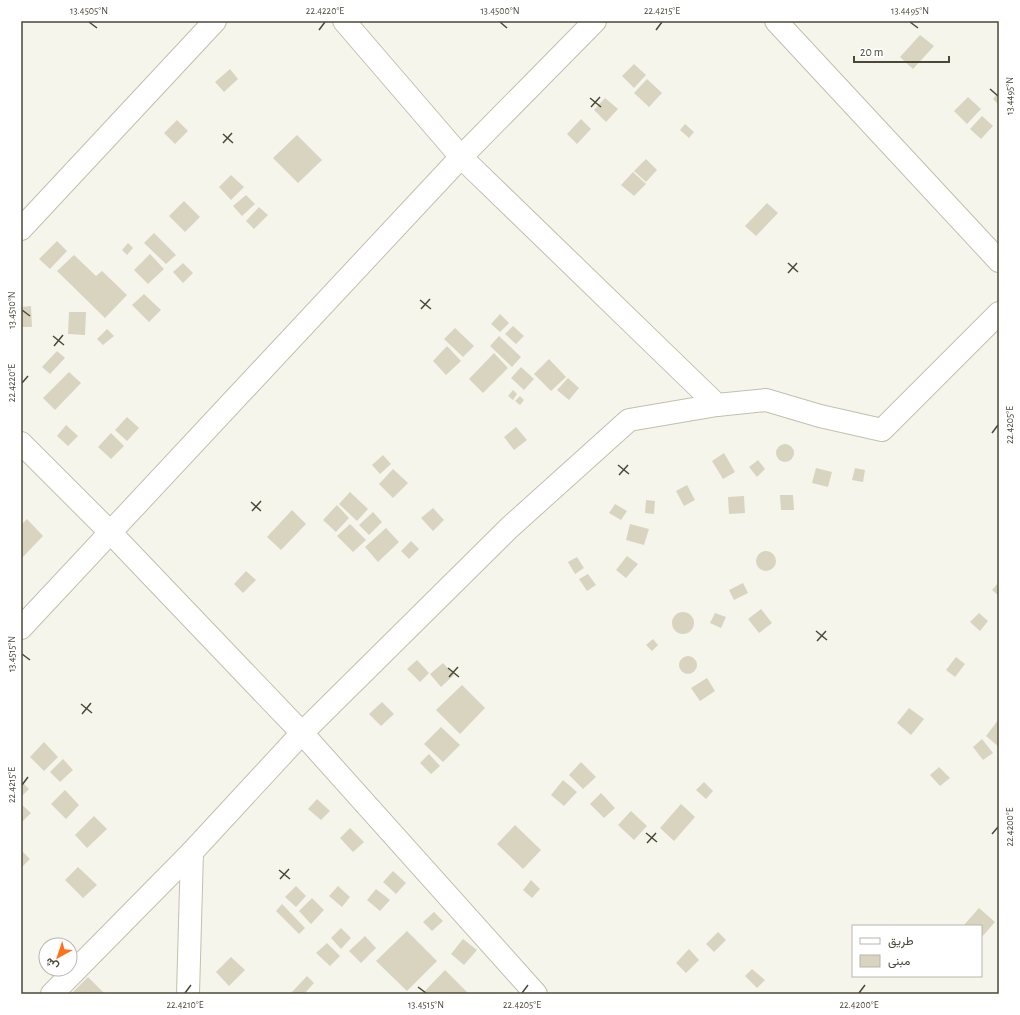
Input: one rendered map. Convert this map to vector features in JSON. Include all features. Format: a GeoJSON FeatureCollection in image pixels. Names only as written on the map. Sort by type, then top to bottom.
{"type":"FeatureCollection","features":[{"type":"Feature","properties":{"kind":"street"},"geometry":{"type":"LineString","coordinates":[[21,229],[215,21]]}},
{"type":"Feature","properties":{"kind":"street"},"geometry":{"type":"LineString","coordinates":[[344,21],[461,157],[717,405]]}},
{"type":"Feature","properties":{"kind":"street"},"geometry":{"type":"LineString","coordinates":[[21,628],[461,157],[595,21]]}},
{"type":"Feature","properties":{"kind":"street"},"geometry":{"type":"LineString","coordinates":[[776,21],[999,261]]}},
{"type":"Feature","properties":{"kind":"street"},"geometry":{"type":"LineString","coordinates":[[52,994],[192,852],[302,733],[509,528],[629,420],[717,405],[766,400],[820,416],[882,430],[999,313]]}},
{"type":"Feature","properties":{"kind":"street"},"geometry":{"type":"LineString","coordinates":[[21,443],[110,532],[302,733],[536,994]]}},
{"type":"Feature","properties":{"kind":"street"},"geometry":{"type":"LineString","coordinates":[[188,994],[192,852]]}},
{"type":"Feature","properties":{"kind":"building"},"geometry":{"type":"Polygon","coordinates":[[[920,35],[934,46],[913,69],[900,57],[920,35]]]}},
{"type":"Feature","properties":{"kind":"building"},"geometry":{"type":"Polygon","coordinates":[[[634,64],[646,75],[634,88],[622,76],[634,64]]]}},
{"type":"Feature","properties":{"kind":"building"},"geometry":{"type":"Polygon","coordinates":[[[230,69],[238,79],[224,92],[215,82],[230,69]]]}},
{"type":"Feature","properties":{"kind":"building"},"geometry":{"type":"Polygon","coordinates":[[[647,79],[662,93],[649,107],[634,93],[647,79]]]}},
{"type":"Feature","properties":{"kind":"building"},"geometry":{"type":"Polygon","coordinates":[[[999,92],[999,105],[993,99],[999,92]]]}},
{"type":"Feature","properties":{"kind":"building"},"geometry":{"type":"Polygon","coordinates":[[[968,97],[981,109],[967,124],[954,111],[968,97]]]}},
{"type":"Feature","properties":{"kind":"building"},"geometry":{"type":"Polygon","coordinates":[[[605,98],[618,109],[606,122],[594,110],[605,98]]]}},
{"type":"Feature","properties":{"kind":"building"},"geometry":{"type":"Polygon","coordinates":[[[982,116],[993,126],[981,139],[970,129],[982,116]]]}},
{"type":"Feature","properties":{"kind":"building"},"geometry":{"type":"Polygon","coordinates":[[[581,119],[591,129],[577,144],[567,134],[581,119]]]}},
{"type":"Feature","properties":{"kind":"building"},"geometry":{"type":"Polygon","coordinates":[[[177,120],[188,131],[175,144],[164,133],[177,120]]]}},
{"type":"Feature","properties":{"kind":"building"},"geometry":{"type":"Polygon","coordinates":[[[685,124],[694,132],[689,138],[680,130],[685,124]]]}},
{"type":"Feature","properties":{"kind":"building"},"geometry":{"type":"Polygon","coordinates":[[[297,135],[322,160],[298,183],[273,158],[297,135]]]}},
{"type":"Feature","properties":{"kind":"building"},"geometry":{"type":"Polygon","coordinates":[[[646,159],[657,170],[646,182],[634,171],[646,159]]]}},
{"type":"Feature","properties":{"kind":"building"},"geometry":{"type":"Polygon","coordinates":[[[633,172],[646,184],[634,196],[621,185],[633,172]]]}},
{"type":"Feature","properties":{"kind":"building"},"geometry":{"type":"Polygon","coordinates":[[[231,175],[244,187],[231,200],[219,187],[231,175]]]}},
{"type":"Feature","properties":{"kind":"building"},"geometry":{"type":"Polygon","coordinates":[[[246,195],[255,204],[242,216],[233,206],[246,195]]]}},
{"type":"Feature","properties":{"kind":"building"},"geometry":{"type":"Polygon","coordinates":[[[184,201],[200,217],[185,232],[169,216],[184,201]]]}},
{"type":"Feature","properties":{"kind":"building"},"geometry":{"type":"Polygon","coordinates":[[[767,203],[778,213],[756,236],[745,226],[767,203]]]}},
{"type":"Feature","properties":{"kind":"building"},"geometry":{"type":"Polygon","coordinates":[[[259,207],[268,215],[254,229],[246,221],[259,207]]]}},
{"type":"Feature","properties":{"kind":"building"},"geometry":{"type":"Polygon","coordinates":[[[154,233],[176,255],[166,264],[144,243],[154,233]]]}},
{"type":"Feature","properties":{"kind":"building"},"geometry":{"type":"Polygon","coordinates":[[[57,241],[67,251],[50,269],[39,259],[57,241]]]}},
{"type":"Feature","properties":{"kind":"building"},"geometry":{"type":"Polygon","coordinates":[[[128,243],[133,248],[127,255],[122,250],[128,243]]]}},
{"type":"Feature","properties":{"kind":"building"},"geometry":{"type":"Polygon","coordinates":[[[150,254],[164,269],[148,284],[134,270],[150,254]]]}},
{"type":"Feature","properties":{"kind":"building"},"geometry":{"type":"Polygon","coordinates":[[[74,255],[96,276],[102,271],[127,295],[105,318],[57,271],[74,255]]]}},
{"type":"Feature","properties":{"kind":"building"},"geometry":{"type":"Polygon","coordinates":[[[183,263],[193,273],[183,283],[173,272],[183,263]]]}},
{"type":"Feature","properties":{"kind":"building"},"geometry":{"type":"Polygon","coordinates":[[[144,294],[161,310],[149,322],[132,305],[144,294]]]}},
{"type":"Feature","properties":{"kind":"building"},"geometry":{"type":"Polygon","coordinates":[[[31,306],[32,327],[21,327],[21,307],[31,306]]]}},
{"type":"Feature","properties":{"kind":"building"},"geometry":{"type":"Polygon","coordinates":[[[69,312],[86,312],[85,335],[68,334],[69,312]]]}},
{"type":"Feature","properties":{"kind":"building"},"geometry":{"type":"Polygon","coordinates":[[[500,314],[509,323],[500,332],[491,324],[500,314]]]}},
{"type":"Feature","properties":{"kind":"building"},"geometry":{"type":"Polygon","coordinates":[[[513,326],[524,336],[516,344],[505,334],[513,326]]]}},
{"type":"Feature","properties":{"kind":"building"},"geometry":{"type":"Polygon","coordinates":[[[455,328],[474,346],[463,357],[444,339],[455,328]]]}},
{"type":"Feature","properties":{"kind":"building"},"geometry":{"type":"Polygon","coordinates":[[[107,329],[114,336],[103,345],[97,339],[107,329]]]}},
{"type":"Feature","properties":{"kind":"building"},"geometry":{"type":"Polygon","coordinates":[[[499,336],[521,357],[512,367],[490,346],[499,336]]]}},
{"type":"Feature","properties":{"kind":"building"},"geometry":{"type":"Polygon","coordinates":[[[447,346],[461,361],[446,375],[433,361],[447,346]]]}},
{"type":"Feature","properties":{"kind":"building"},"geometry":{"type":"Polygon","coordinates":[[[57,351],[65,358],[50,374],[42,367],[57,351]]]}},
{"type":"Feature","properties":{"kind":"building"},"geometry":{"type":"Polygon","coordinates":[[[494,353],[508,368],[483,393],[469,379],[494,353]]]}},
{"type":"Feature","properties":{"kind":"building"},"geometry":{"type":"Polygon","coordinates":[[[549,359],[566,377],[551,391],[534,374],[549,359]]]}},
{"type":"Feature","properties":{"kind":"building"},"geometry":{"type":"Polygon","coordinates":[[[521,367],[534,379],[524,390],[511,378],[521,367]]]}},
{"type":"Feature","properties":{"kind":"building"},"geometry":{"type":"Polygon","coordinates":[[[69,372],[81,383],[55,410],[43,398],[69,372]]]}},
{"type":"Feature","properties":{"kind":"building"},"geometry":{"type":"Polygon","coordinates":[[[568,378],[579,388],[569,400],[557,390],[568,378]]]}},
{"type":"Feature","properties":{"kind":"building"},"geometry":{"type":"Polygon","coordinates":[[[513,390],[517,394],[513,400],[508,396],[513,390]]]}},
{"type":"Feature","properties":{"kind":"building"},"geometry":{"type":"Polygon","coordinates":[[[520,396],[524,400],[520,405],[515,401],[520,396]]]}},
{"type":"Feature","properties":{"kind":"building"},"geometry":{"type":"Polygon","coordinates":[[[127,417],[139,428],[127,441],[115,430],[127,417]]]}},
{"type":"Feature","properties":{"kind":"building"},"geometry":{"type":"Polygon","coordinates":[[[66,425],[78,436],[68,446],[57,436],[66,425]]]}},
{"type":"Feature","properties":{"kind":"building"},"geometry":{"type":"Polygon","coordinates":[[[516,427],[527,440],[514,450],[504,437],[516,427]]]}},
{"type":"Feature","properties":{"kind":"building"},"geometry":{"type":"Polygon","coordinates":[[[111,433],[124,446],[111,459],[98,447],[111,433]]]}},
{"type":"Feature","properties":{"kind":"building"},"geometry":{"type":"Polygon","coordinates":[[[781,444],[789,444],[794,449],[792,460],[789,462],[781,462],[776,457],[776,449],[781,444]]]}},
{"type":"Feature","properties":{"kind":"building"},"geometry":{"type":"Polygon","coordinates":[[[724,453],[735,472],[723,479],[712,461],[724,453]]]}},
{"type":"Feature","properties":{"kind":"building"},"geometry":{"type":"Polygon","coordinates":[[[383,455],[391,464],[380,474],[372,465],[383,455]]]}},
{"type":"Feature","properties":{"kind":"building"},"geometry":{"type":"Polygon","coordinates":[[[758,460],[765,469],[757,477],[749,467],[758,460]]]}},
{"type":"Feature","properties":{"kind":"building"},"geometry":{"type":"Polygon","coordinates":[[[816,468],[832,472],[828,487],[812,483],[816,468]]]}},
{"type":"Feature","properties":{"kind":"building"},"geometry":{"type":"Polygon","coordinates":[[[855,468],[865,470],[863,482],[852,480],[855,468]]]}},
{"type":"Feature","properties":{"kind":"building"},"geometry":{"type":"Polygon","coordinates":[[[393,469],[408,483],[393,498],[379,484],[393,469]]]}},
{"type":"Feature","properties":{"kind":"building"},"geometry":{"type":"Polygon","coordinates":[[[687,485],[695,500],[684,506],[676,491],[687,485]]]}},
{"type":"Feature","properties":{"kind":"building"},"geometry":{"type":"Polygon","coordinates":[[[350,492],[368,509],[357,521],[339,504],[350,492]]]}},
{"type":"Feature","properties":{"kind":"building"},"geometry":{"type":"Polygon","coordinates":[[[780,495],[793,495],[794,510],[781,510],[780,495]]]}},
{"type":"Feature","properties":{"kind":"building"},"geometry":{"type":"Polygon","coordinates":[[[744,496],[745,513],[729,514],[728,497],[744,496]]]}},
{"type":"Feature","properties":{"kind":"building"},"geometry":{"type":"Polygon","coordinates":[[[646,500],[655,501],[654,514],[645,513],[646,500]]]}},
{"type":"Feature","properties":{"kind":"building"},"geometry":{"type":"Polygon","coordinates":[[[615,504],[627,511],[621,520],[609,513],[615,504]]]}},
{"type":"Feature","properties":{"kind":"building"},"geometry":{"type":"Polygon","coordinates":[[[337,505],[349,518],[336,532],[323,520],[337,505]]]}},
{"type":"Feature","properties":{"kind":"building"},"geometry":{"type":"Polygon","coordinates":[[[433,508],[444,520],[433,531],[421,518],[433,508]]]}},
{"type":"Feature","properties":{"kind":"building"},"geometry":{"type":"Polygon","coordinates":[[[292,510],[306,524],[281,550],[267,537],[292,510]]]}},
{"type":"Feature","properties":{"kind":"building"},"geometry":{"type":"Polygon","coordinates":[[[373,512],[382,522],[369,535],[359,525],[373,512]]]}},
{"type":"Feature","properties":{"kind":"building"},"geometry":{"type":"Polygon","coordinates":[[[27,519],[43,536],[21,559],[21,525],[27,519]]]}},
{"type":"Feature","properties":{"kind":"building"},"geometry":{"type":"Polygon","coordinates":[[[350,524],[366,540],[353,552],[337,536],[350,524]]]}},
{"type":"Feature","properties":{"kind":"building"},"geometry":{"type":"Polygon","coordinates":[[[630,524],[649,529],[644,545],[626,540],[630,524]]]}},
{"type":"Feature","properties":{"kind":"building"},"geometry":{"type":"Polygon","coordinates":[[[386,528],[399,542],[378,562],[365,547],[386,528]]]}},
{"type":"Feature","properties":{"kind":"building"},"geometry":{"type":"Polygon","coordinates":[[[411,541],[419,549],[409,559],[401,551],[411,541]]]}},
{"type":"Feature","properties":{"kind":"building"},"geometry":{"type":"Polygon","coordinates":[[[766,551],[773,554],[776,561],[773,568],[766,571],[759,568],[756,561],[759,554],[766,551]]]}},
{"type":"Feature","properties":{"kind":"building"},"geometry":{"type":"Polygon","coordinates":[[[627,556],[638,564],[626,578],[616,570],[627,556]]]}},
{"type":"Feature","properties":{"kind":"building"},"geometry":{"type":"Polygon","coordinates":[[[577,557],[584,568],[575,574],[568,562],[577,557]]]}},
{"type":"Feature","properties":{"kind":"building"},"geometry":{"type":"Polygon","coordinates":[[[246,571],[256,580],[243,593],[234,584],[246,571]]]}},
{"type":"Feature","properties":{"kind":"building"},"geometry":{"type":"Polygon","coordinates":[[[588,574],[596,585],[587,591],[579,579],[588,574]]]}},
{"type":"Feature","properties":{"kind":"building"},"geometry":{"type":"Polygon","coordinates":[[[999,582],[999,596],[992,590],[999,582]]]}},
{"type":"Feature","properties":{"kind":"building"},"geometry":{"type":"Polygon","coordinates":[[[743,583],[748,593],[734,600],[729,590],[743,583]]]}},
{"type":"Feature","properties":{"kind":"building"},"geometry":{"type":"Polygon","coordinates":[[[761,609],[772,623],[759,633],[748,619],[761,609]]]}},
{"type":"Feature","properties":{"kind":"building"},"geometry":{"type":"Polygon","coordinates":[[[683,612],[691,615],[694,623],[691,631],[683,634],[675,631],[672,623],[675,615],[683,612]]]}},
{"type":"Feature","properties":{"kind":"building"},"geometry":{"type":"Polygon","coordinates":[[[715,613],[726,617],[721,628],[710,623],[715,613]]]}},
{"type":"Feature","properties":{"kind":"building"},"geometry":{"type":"Polygon","coordinates":[[[979,613],[988,621],[980,631],[970,622],[979,613]]]}},
{"type":"Feature","properties":{"kind":"building"},"geometry":{"type":"Polygon","coordinates":[[[653,639],[658,645],[652,651],[646,645],[653,639]]]}},
{"type":"Feature","properties":{"kind":"building"},"geometry":{"type":"Polygon","coordinates":[[[688,656],[694,659],[697,665],[694,671],[688,674],[682,671],[679,665],[682,659],[688,656]]]}},
{"type":"Feature","properties":{"kind":"building"},"geometry":{"type":"Polygon","coordinates":[[[956,657],[965,664],[955,677],[946,670],[956,657]]]}},
{"type":"Feature","properties":{"kind":"building"},"geometry":{"type":"Polygon","coordinates":[[[417,660],[429,673],[420,682],[407,669],[417,660]]]}},
{"type":"Feature","properties":{"kind":"building"},"geometry":{"type":"Polygon","coordinates":[[[443,663],[454,675],[441,687],[430,674],[443,663]]]}},
{"type":"Feature","properties":{"kind":"building"},"geometry":{"type":"Polygon","coordinates":[[[707,678],[715,691],[700,701],[691,688],[707,678]]]}},
{"type":"Feature","properties":{"kind":"building"},"geometry":{"type":"Polygon","coordinates":[[[462,685],[485,708],[460,734],[436,710],[462,685]]]}},
{"type":"Feature","properties":{"kind":"building"},"geometry":{"type":"Polygon","coordinates":[[[382,702],[394,714],[381,726],[369,714],[382,702]]]}},
{"type":"Feature","properties":{"kind":"building"},"geometry":{"type":"Polygon","coordinates":[[[909,708],[924,719],[911,735],[897,723],[909,708]]]}},
{"type":"Feature","properties":{"kind":"building"},"geometry":{"type":"Polygon","coordinates":[[[999,719],[999,747],[986,736],[999,719]]]}},
{"type":"Feature","properties":{"kind":"building"},"geometry":{"type":"Polygon","coordinates":[[[441,727],[460,745],[443,762],[424,744],[441,727]]]}},
{"type":"Feature","properties":{"kind":"building"},"geometry":{"type":"Polygon","coordinates":[[[982,739],[993,753],[983,760],[973,747],[982,739]]]}},
{"type":"Feature","properties":{"kind":"building"},"geometry":{"type":"Polygon","coordinates":[[[44,742],[58,757],[44,771],[30,757],[44,742]]]}},
{"type":"Feature","properties":{"kind":"building"},"geometry":{"type":"Polygon","coordinates":[[[429,754],[440,766],[431,774],[420,763],[429,754]]]}},
{"type":"Feature","properties":{"kind":"building"},"geometry":{"type":"Polygon","coordinates":[[[63,759],[73,770],[60,782],[50,772],[63,759]]]}},
{"type":"Feature","properties":{"kind":"building"},"geometry":{"type":"Polygon","coordinates":[[[581,762],[596,777],[583,789],[569,775],[581,762]]]}},
{"type":"Feature","properties":{"kind":"building"},"geometry":{"type":"Polygon","coordinates":[[[939,767],[950,778],[940,786],[930,775],[939,767]]]}},
{"type":"Feature","properties":{"kind":"building"},"geometry":{"type":"Polygon","coordinates":[[[563,780],[577,792],[564,806],[551,795],[563,780]]]}},
{"type":"Feature","properties":{"kind":"building"},"geometry":{"type":"Polygon","coordinates":[[[21,781],[29,789],[21,797],[21,781]]]}},
{"type":"Feature","properties":{"kind":"building"},"geometry":{"type":"Polygon","coordinates":[[[704,782],[713,791],[706,799],[696,790],[704,782]]]}},
{"type":"Feature","properties":{"kind":"building"},"geometry":{"type":"Polygon","coordinates":[[[65,790],[79,805],[66,819],[51,804],[65,790]]]}},
{"type":"Feature","properties":{"kind":"building"},"geometry":{"type":"Polygon","coordinates":[[[601,793],[615,808],[604,818],[590,804],[601,793]]]}},
{"type":"Feature","properties":{"kind":"building"},"geometry":{"type":"Polygon","coordinates":[[[317,799],[330,811],[321,820],[308,809],[317,799]]]}},
{"type":"Feature","properties":{"kind":"building"},"geometry":{"type":"Polygon","coordinates":[[[21,804],[31,813],[21,823],[21,804]]]}},
{"type":"Feature","properties":{"kind":"building"},"geometry":{"type":"Polygon","coordinates":[[[681,804],[695,817],[674,841],[660,828],[681,804]]]}},
{"type":"Feature","properties":{"kind":"building"},"geometry":{"type":"Polygon","coordinates":[[[631,811],[647,826],[634,840],[618,825],[631,811]]]}},
{"type":"Feature","properties":{"kind":"building"},"geometry":{"type":"Polygon","coordinates":[[[94,816],[107,829],[87,848],[75,835],[94,816]]]}},
{"type":"Feature","properties":{"kind":"building"},"geometry":{"type":"Polygon","coordinates":[[[515,825],[541,850],[523,869],[497,844],[515,825]]]}},
{"type":"Feature","properties":{"kind":"building"},"geometry":{"type":"Polygon","coordinates":[[[350,828],[364,842],[353,852],[340,838],[350,828]]]}},
{"type":"Feature","properties":{"kind":"building"},"geometry":{"type":"Polygon","coordinates":[[[21,850],[30,859],[21,868],[21,850]]]}},
{"type":"Feature","properties":{"kind":"building"},"geometry":{"type":"Polygon","coordinates":[[[78,867],[97,885],[83,898],[65,880],[78,867]]]}},
{"type":"Feature","properties":{"kind":"building"},"geometry":{"type":"Polygon","coordinates":[[[393,871],[406,883],[396,894],[383,882],[393,871]]]}},
{"type":"Feature","properties":{"kind":"building"},"geometry":{"type":"Polygon","coordinates":[[[531,880],[540,889],[532,898],[523,890],[531,880]]]}},
{"type":"Feature","properties":{"kind":"building"},"geometry":{"type":"Polygon","coordinates":[[[296,886],[306,896],[296,907],[285,897],[296,886]]]}},
{"type":"Feature","properties":{"kind":"building"},"geometry":{"type":"Polygon","coordinates":[[[338,886],[350,897],[342,907],[329,896],[338,886]]]}},
{"type":"Feature","properties":{"kind":"building"},"geometry":{"type":"Polygon","coordinates":[[[376,889],[390,900],[380,911],[367,900],[376,889]]]}},
{"type":"Feature","properties":{"kind":"building"},"geometry":{"type":"Polygon","coordinates":[[[312,898],[324,910],[311,924],[299,911],[312,898]]]}},
{"type":"Feature","properties":{"kind":"building"},"geometry":{"type":"Polygon","coordinates":[[[282,904],[305,928],[299,934],[276,911],[282,904]]]}},
{"type":"Feature","properties":{"kind":"building"},"geometry":{"type":"Polygon","coordinates":[[[979,908],[995,922],[982,937],[982,925],[964,925],[979,908]]]}},
{"type":"Feature","properties":{"kind":"building"},"geometry":{"type":"Polygon","coordinates":[[[434,912],[443,921],[432,931],[423,922],[434,912]]]}},
{"type":"Feature","properties":{"kind":"building"},"geometry":{"type":"Polygon","coordinates":[[[341,928],[351,938],[341,949],[331,938],[341,928]]]}},
{"type":"Feature","properties":{"kind":"building"},"geometry":{"type":"Polygon","coordinates":[[[407,931],[437,961],[407,991],[376,961],[407,931]]]}},
{"type":"Feature","properties":{"kind":"building"},"geometry":{"type":"Polygon","coordinates":[[[718,932],[726,940],[714,952],[706,944],[718,932]]]}},
{"type":"Feature","properties":{"kind":"building"},"geometry":{"type":"Polygon","coordinates":[[[365,936],[376,948],[361,963],[349,951],[365,936]]]}},
{"type":"Feature","properties":{"kind":"building"},"geometry":{"type":"Polygon","coordinates":[[[463,939],[477,950],[464,965],[451,954],[463,939]]]}},
{"type":"Feature","properties":{"kind":"building"},"geometry":{"type":"Polygon","coordinates":[[[327,943],[340,956],[330,966],[316,953],[327,943]]]}},
{"type":"Feature","properties":{"kind":"building"},"geometry":{"type":"Polygon","coordinates":[[[689,949],[699,960],[686,973],[676,963],[689,949]]]}},
{"type":"Feature","properties":{"kind":"building"},"geometry":{"type":"Polygon","coordinates":[[[231,957],[245,970],[229,986],[216,972],[231,957]]]}},
{"type":"Feature","properties":{"kind":"building"},"geometry":{"type":"Polygon","coordinates":[[[752,969],[765,980],[757,988],[745,976],[752,969]]]}},
{"type":"Feature","properties":{"kind":"building"},"geometry":{"type":"Polygon","coordinates":[[[445,970],[469,994],[422,994],[445,970]]]}},
{"type":"Feature","properties":{"kind":"building"},"geometry":{"type":"Polygon","coordinates":[[[307,976],[314,983],[304,994],[290,994],[307,976]]]}},
{"type":"Feature","properties":{"kind":"building"},"geometry":{"type":"Polygon","coordinates":[[[88,977],[105,994],[71,994],[88,977]]]}}]}
